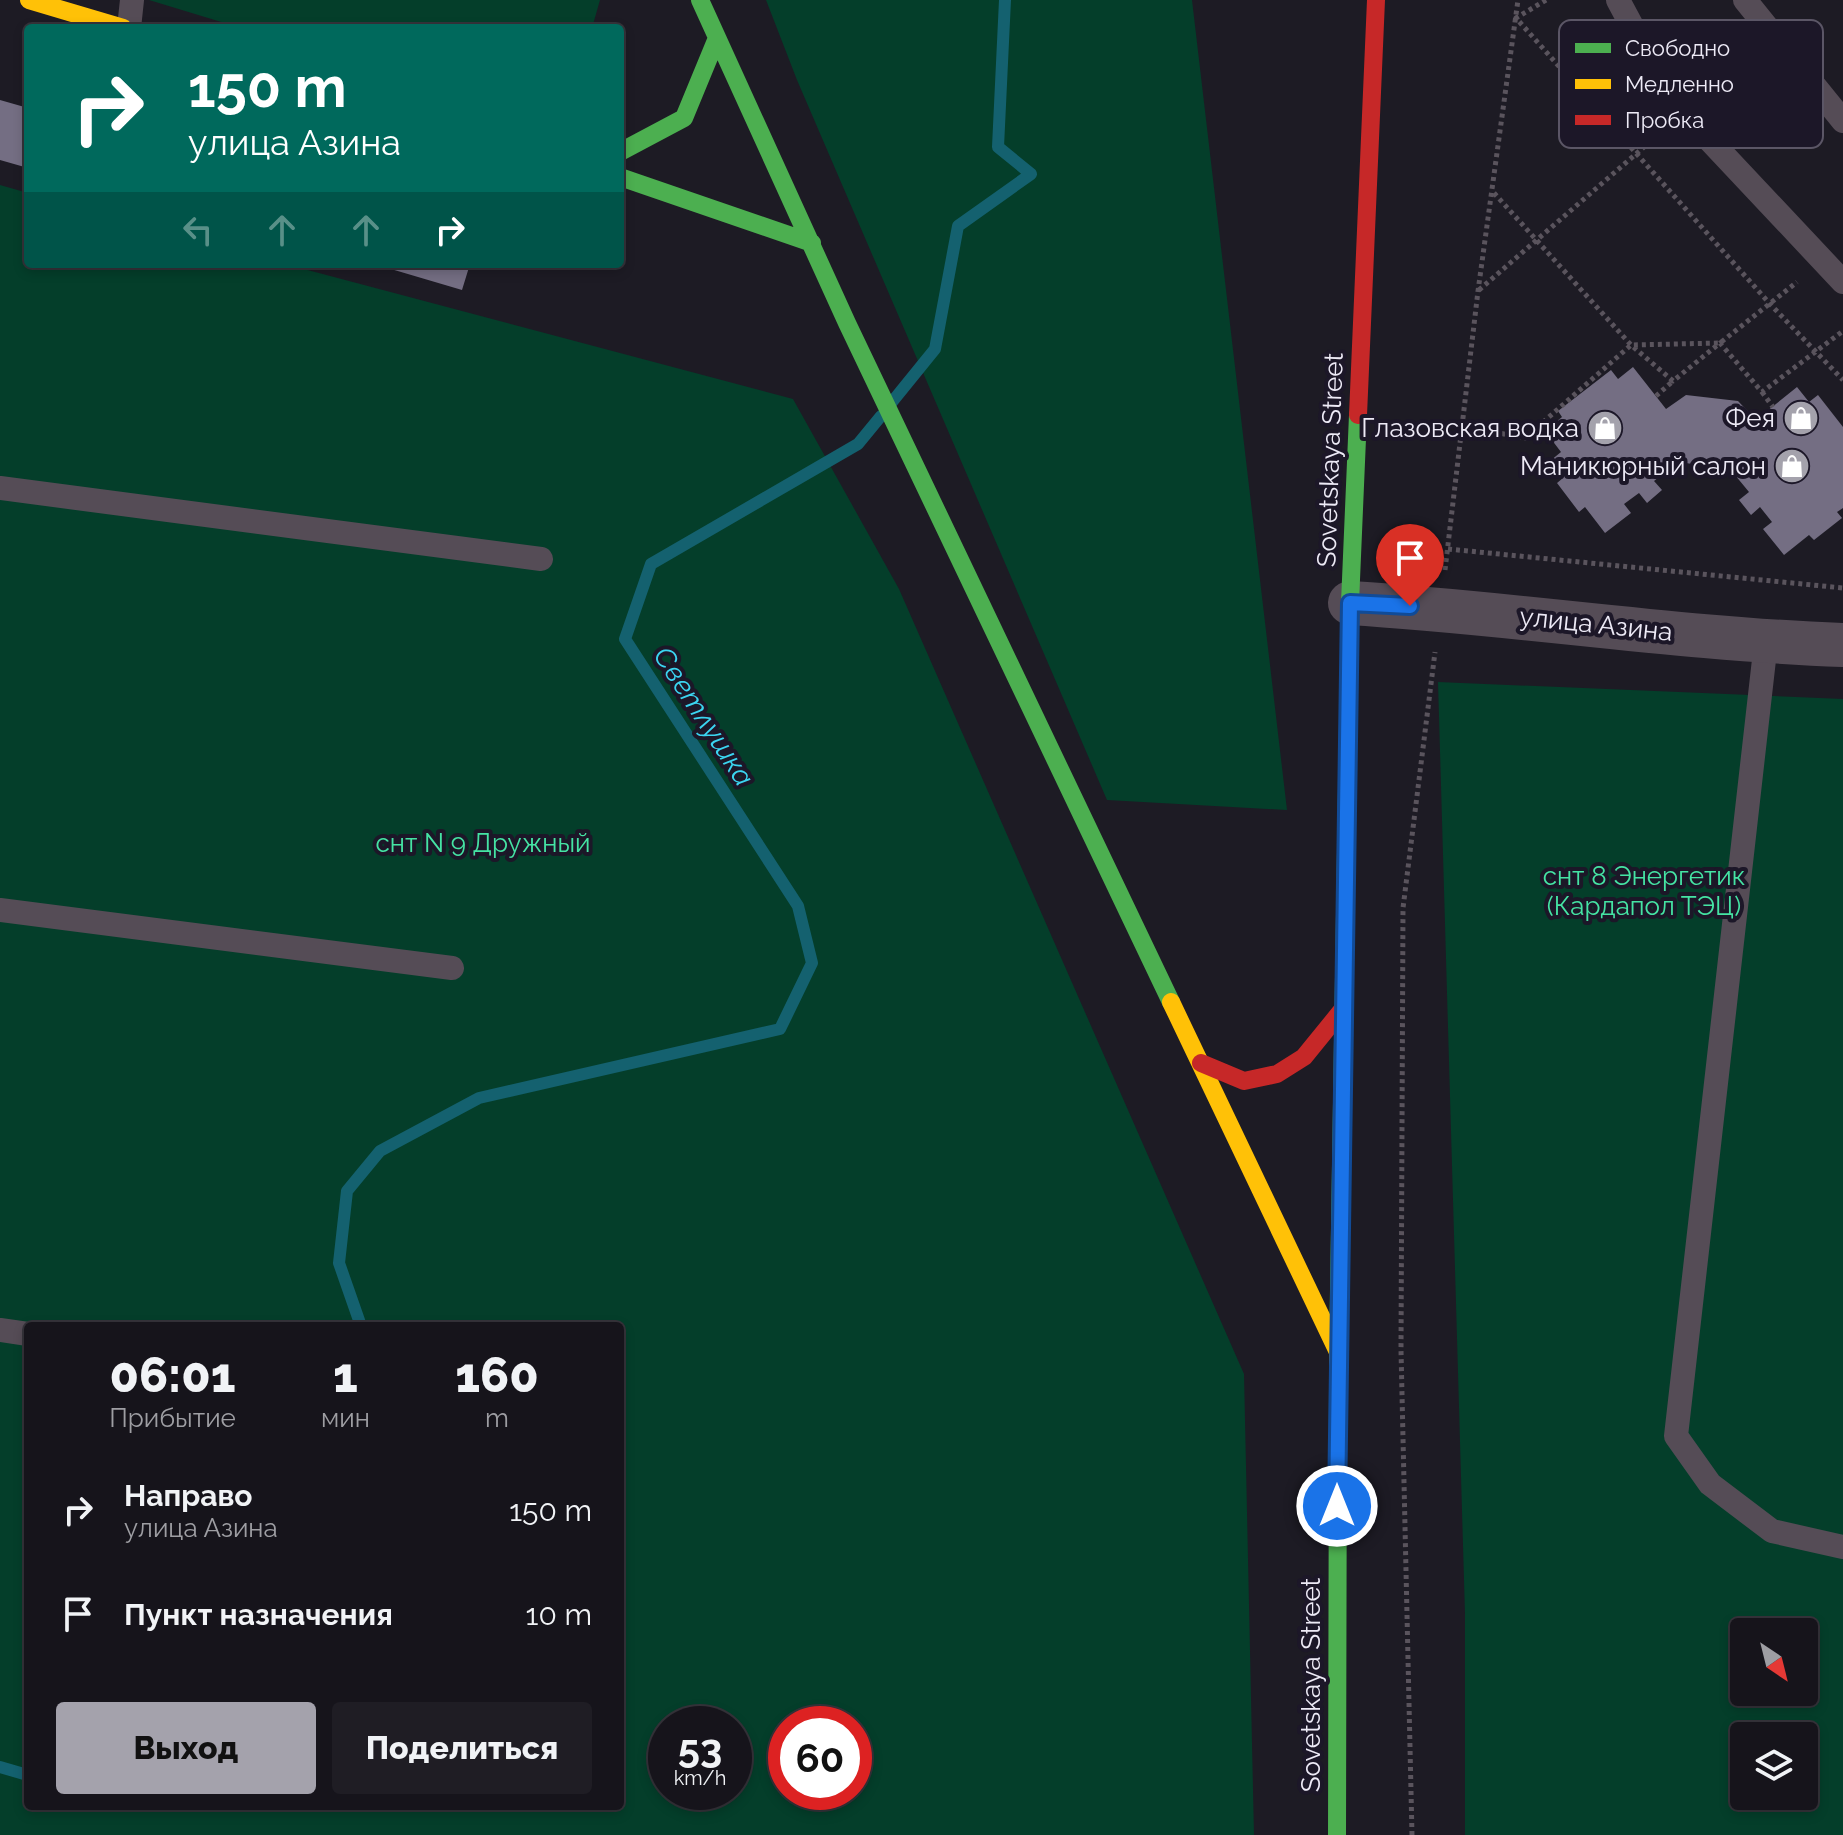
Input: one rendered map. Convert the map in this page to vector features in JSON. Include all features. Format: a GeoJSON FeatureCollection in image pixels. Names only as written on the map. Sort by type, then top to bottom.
{"type":"FeatureCollection","features":[{"type":"Feature","properties":{"kind":"main road"},"geometry":{"type":"LineString","coordinates":[[29,0],[112,24]]}},
{"type":"Feature","properties":{"kind":"main road"},"geometry":{"type":"LineString","coordinates":[[700,0],[847,323],[1338,1352]]}},
{"type":"Feature","properties":{"kind":"main road","name":"Sovetskaya Street"},"geometry":{"type":"LineString","coordinates":[[1337,1835],[1338,1352],[1350,603],[1376,0]]}},
{"type":"Feature","properties":{"kind":"main road"},"geometry":{"type":"LineString","coordinates":[[624,150],[684,118],[717,38]]}},
{"type":"Feature","properties":{"kind":"main road"},"geometry":{"type":"LineString","coordinates":[[624,178],[812,243]]}},
{"type":"Feature","properties":{"kind":"main road"},"geometry":{"type":"LineString","coordinates":[[1201,1063],[1244,1081],[1277,1074],[1304,1057],[1343,1009]]}},
{"type":"Feature","properties":{"kind":"street","name":"улица Азина"},"geometry":{"type":"LineString","coordinates":[[1350,603],[1440,608],[1766,642],[1843,645]]}},
{"type":"Feature","properties":{"kind":"lane"},"geometry":{"type":"LineString","coordinates":[[127,24],[132,0]]}},
{"type":"Feature","properties":{"kind":"lane"},"geometry":{"type":"LineString","coordinates":[[1618,0],[1629,20]]}},
{"type":"Feature","properties":{"kind":"lane"},"geometry":{"type":"LineString","coordinates":[[1745,0],[1761,20]]}},
{"type":"Feature","properties":{"kind":"lane"},"geometry":{"type":"LineString","coordinates":[[1823,96],[1843,121]]}},
{"type":"Feature","properties":{"kind":"lane"},"geometry":{"type":"LineString","coordinates":[[1716,148],[1843,282]]}},
{"type":"Feature","properties":{"kind":"lane"},"geometry":{"type":"LineString","coordinates":[[0,488],[541,559]]}},
{"type":"Feature","properties":{"kind":"lane"},"geometry":{"type":"LineString","coordinates":[[1766,642],[1676,1436],[1710,1484],[1772,1531],[1843,1547]]}},
{"type":"Feature","properties":{"kind":"lane"},"geometry":{"type":"LineString","coordinates":[[0,910],[452,968]]}},
{"type":"Feature","properties":{"kind":"lane"},"geometry":{"type":"LineString","coordinates":[[0,1330],[24,1333]]}},
{"type":"Feature","properties":{"kind":"path"},"geometry":{"type":"LineString","coordinates":[[1412,1835],[1401,1350],[1403,908],[1478,291],[1518,0]]}},
{"type":"Feature","properties":{"kind":"path"},"geometry":{"type":"LineString","coordinates":[[1546,0],[1516,18],[1559,66]]}},
{"type":"Feature","properties":{"kind":"path"},"geometry":{"type":"LineString","coordinates":[[1633,148],[1770,304],[1843,380]]}},
{"type":"Feature","properties":{"kind":"path"},"geometry":{"type":"LineString","coordinates":[[1478,291],[1643,148]]}},
{"type":"Feature","properties":{"kind":"path"},"geometry":{"type":"LineString","coordinates":[[1493,192],[1631,345],[1673,381]]}},
{"type":"Feature","properties":{"kind":"path"},"geometry":{"type":"LineString","coordinates":[[1656,396],[1823,261]]}},
{"type":"Feature","properties":{"kind":"path"},"geometry":{"type":"LineString","coordinates":[[1762,392],[1843,331]]}},
{"type":"Feature","properties":{"kind":"path"},"geometry":{"type":"LineString","coordinates":[[1462,426],[1525,438],[1631,345],[1720,343]]}},
{"type":"Feature","properties":{"kind":"path"},"geometry":{"type":"LineString","coordinates":[[1720,343],[1773,407]]}},
{"type":"Feature","properties":{"kind":"path"},"geometry":{"type":"LineString","coordinates":[[1448,549],[1843,588]]}},
{"type":"Feature","properties":{"kind":"green space"},"geometry":{"type":"Polygon","coordinates":[[[149,0],[600,0],[593,24],[228,24],[149,0]]]}},
{"type":"Feature","properties":{"kind":"green space"},"geometry":{"type":"Polygon","coordinates":[[[766,0],[1192,0],[1287,810],[1107,800],[797,80],[766,0]]]}},
{"type":"Feature","properties":{"kind":"green space","name":"снт N 9 Дружный"},"geometry":{"type":"Polygon","coordinates":[[[0,185],[24,192],[24,268],[300,268],[793,399],[899,589],[1244,1374],[1254,1835],[0,1835],[0,185]]]}},
{"type":"Feature","properties":{"kind":"green space","name":"снт 8 Энергетик (Кардапол ТЭЦ)"},"geometry":{"type":"Polygon","coordinates":[[[1438,682],[1843,699],[1843,1835],[1465,1835],[1465,1614],[1438,682]]]}},
{"type":"Feature","properties":{"kind":"building"},"geometry":{"type":"Polygon","coordinates":[[[0,100],[24,107],[24,167],[0,160],[0,100]]]}},
{"type":"Feature","properties":{"kind":"building"},"geometry":{"type":"Polygon","coordinates":[[[388,268],[469,268],[462,290],[388,268]]]}},
{"type":"Feature","properties":{"kind":"building"},"geometry":{"type":"Polygon","coordinates":[[[1633,367],[1666,409],[1686,395],[1738,401],[1756,420],[1797,387],[1809,402],[1818,395],[1843,427],[1843,508],[1837,512],[1842,518],[1814,540],[1809,535],[1784,555],[1763,529],[1772,522],[1760,507],[1751,515],[1739,500],[1749,492],[1730,469],[1678,462],[1654,481],[1662,490],[1647,503],[1639,493],[1624,504],[1631,513],[1605,533],[1585,507],[1579,512],[1557,483],[1563,478],[1550,461],[1561,452],[1545,431],[1562,417],[1558,411],[1611,370],[1618,379],[1633,367]]]}},
{"type":"Feature","properties":{"kind":"waterway","name":"Светлушка"},"geometry":{"type":"LineString","coordinates":[[892,402],[935,349],[958,226],[1031,174],[998,147],[1005,0]]}},
{"type":"Feature","properties":{"kind":"waterway","name":"Светлушка"},"geometry":{"type":"LineString","coordinates":[[360,1322],[339,1263],[347,1191],[380,1151],[479,1098],[780,1029],[812,963],[798,906],[625,639],[651,564],[858,444],[881,416]]}},
{"type":"Feature","properties":{"kind":"waterway","name":"Светлушка"},"geometry":{"type":"LineString","coordinates":[[0,1767],[24,1774]]}},
{"type":"Feature","properties":{"kind":"traffic: fast"},"geometry":{"type":"LineString","coordinates":[[700,0],[847,323],[1171,1002]]}},
{"type":"Feature","properties":{"kind":"traffic: fast"},"geometry":{"type":"LineString","coordinates":[[624,150],[684,118],[717,38]]}},
{"type":"Feature","properties":{"kind":"traffic: fast"},"geometry":{"type":"LineString","coordinates":[[624,178],[812,243]]}},
{"type":"Feature","properties":{"kind":"traffic: fast"},"geometry":{"type":"LineString","coordinates":[[1338,1352],[1350,603],[1358,415]]}},
{"type":"Feature","properties":{"kind":"traffic: fast"},"geometry":{"type":"LineString","coordinates":[[1337,1835],[1338,1385]]}},
{"type":"Feature","properties":{"kind":"traffic: slow"},"geometry":{"type":"LineString","coordinates":[[29,0],[110,24]]}},
{"type":"Feature","properties":{"kind":"traffic: slow"},"geometry":{"type":"LineString","coordinates":[[1171,1002],[1338,1352],[1338,1385]]}},
{"type":"Feature","properties":{"kind":"traffic: jam"},"geometry":{"type":"LineString","coordinates":[[1358,415],[1376,0]]}},
{"type":"Feature","properties":{"kind":"traffic: jam"},"geometry":{"type":"LineString","coordinates":[[1201,1063],[1244,1081],[1277,1074],[1304,1057],[1343,1009]]}},
{"type":"Feature","properties":{"kind":"place","name":"Фея"},"geometry":{"type":"Point","coordinates":[1801,418]}},
{"type":"Feature","properties":{"kind":"place","name":"Глазовская водка"},"geometry":{"type":"Point","coordinates":[1605,428]}},
{"type":"Feature","properties":{"kind":"place","name":"Маникюрный салон"},"geometry":{"type":"Point","coordinates":[1792,466]}},
{"type":"Feature","properties":{"kind":"route"},"geometry":{"type":"LineString","coordinates":[[1337,1506],[1350,603],[1410,606]]}}]}
